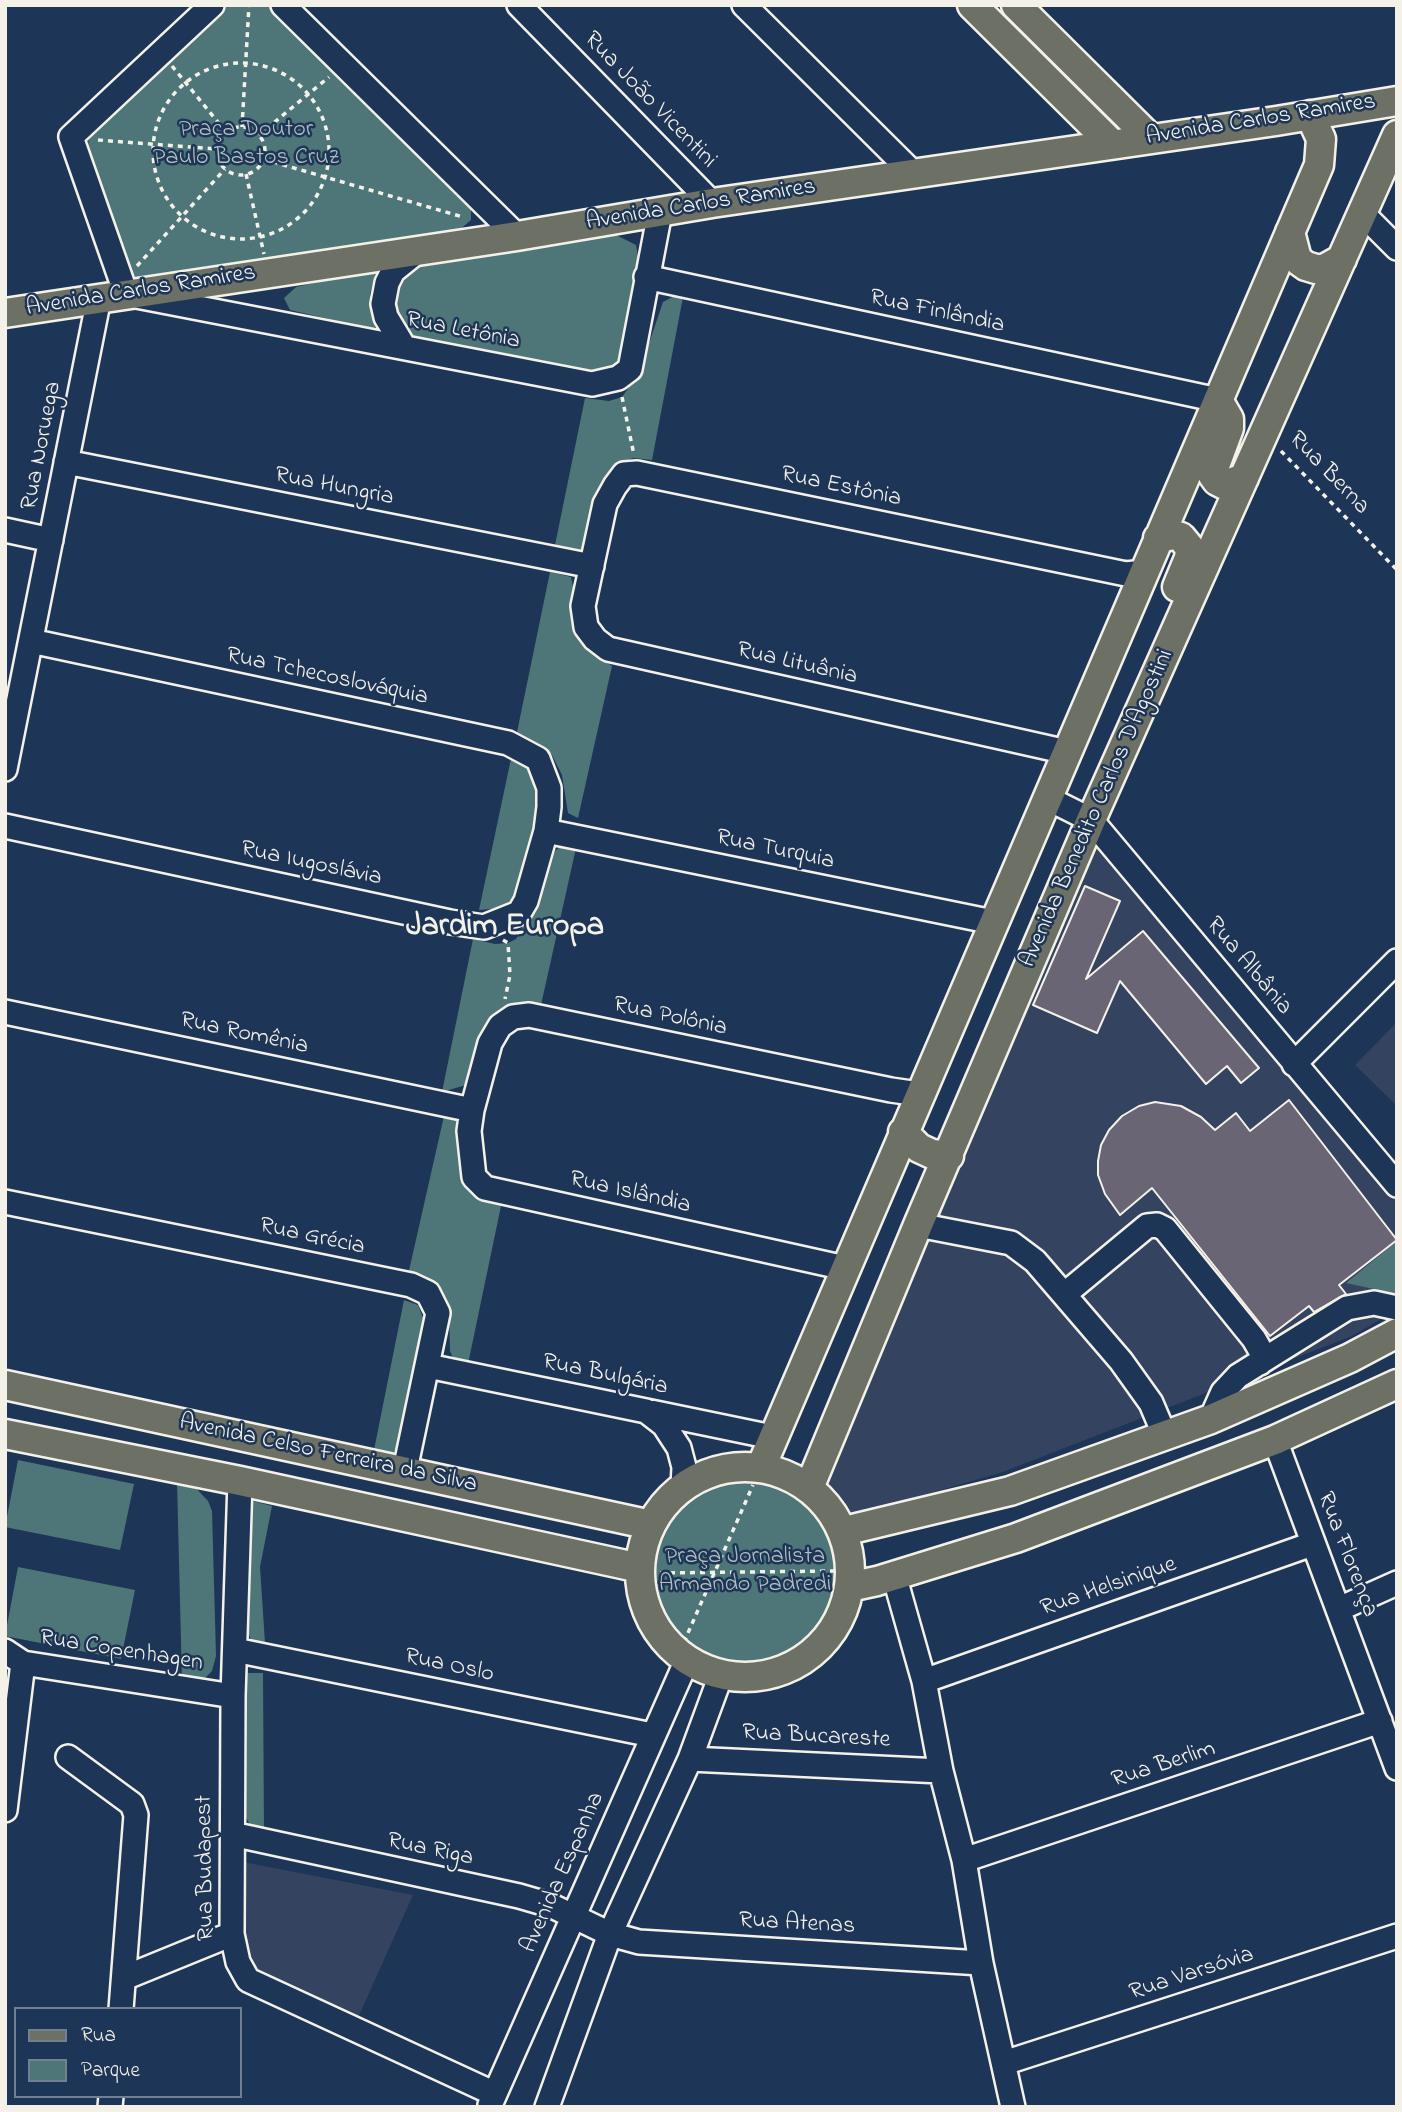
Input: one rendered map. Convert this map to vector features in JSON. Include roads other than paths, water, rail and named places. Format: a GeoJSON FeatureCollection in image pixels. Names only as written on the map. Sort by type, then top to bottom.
{"type":"FeatureCollection","features":[{"type":"Feature","properties":{"kind":"main road"},"geometry":{"type":"LineString","coordinates":[[972,5],[1111,144]]}},
{"type":"Feature","properties":{"kind":"main road"},"geometry":{"type":"LineString","coordinates":[[1016,5],[1150,138]]}},
{"type":"Feature","properties":{"kind":"main road"},"geometry":{"type":"LineString","coordinates":[[1070,103],[1092,81]]}},
{"type":"Feature","properties":{"kind":"main road","name":"Avenida Carlos Ramires"},"geometry":{"type":"LineString","coordinates":[[5,313],[126,280],[419,250],[712,203],[1397,101]]}},
{"type":"Feature","properties":{"kind":"main road","name":"Avenida Benedito Carlos D'Agostini"},"geometry":{"type":"LineString","coordinates":[[761,1467],[1319,165],[1321,139],[1310,116]]}},
{"type":"Feature","properties":{"kind":"main road","name":"Avenida Benedito Carlos D'Agostini"},"geometry":{"type":"LineString","coordinates":[[808,1488],[1091,820],[1397,135]]}},
{"type":"Feature","properties":{"kind":"main road"},"geometry":{"type":"LineString","coordinates":[[1290,232],[1296,255],[1306,266],[1324,269],[1342,259]]}},
{"type":"Feature","properties":{"kind":"main road"},"geometry":{"type":"LineString","coordinates":[[1218,400],[1228,419],[1228,428],[1212,474],[1217,481],[1226,485],[1244,478]]}},
{"type":"Feature","properties":{"kind":"main road"},"geometry":{"type":"LineString","coordinates":[[1158,538],[1181,537],[1190,548],[1172,606],[1171,617],[1176,630]]}},
{"type":"Feature","properties":{"kind":"main road"},"geometry":{"type":"LineString","coordinates":[[903,1132],[919,1148],[932,1154],[949,1156]]}},
{"type":"Feature","properties":{"kind":"main road"},"geometry":{"type":"LineString","coordinates":[[871,1212],[892,1207],[906,1212],[918,1225]]}},
{"type":"Feature","properties":{"kind":"main road"},"geometry":{"type":"LineString","coordinates":[[844,1531],[1010,1491],[1165,1436],[1211,1419],[1350,1358],[1397,1333]]}},
{"type":"Feature","properties":{"kind":"main road"},"geometry":{"type":"LineString","coordinates":[[849,1579],[894,1575],[1016,1538],[1275,1440],[1397,1384]]}},
{"type":"Feature","properties":{"kind":"main road","name":"Avenida Celso Ferreira da Silva"},"geometry":{"type":"LineString","coordinates":[[5,1385],[651,1525]]}},
{"type":"Feature","properties":{"kind":"main road"},"geometry":{"type":"LineString","coordinates":[[48,1443],[58,1438],[68,1422],[66,1411],[55,1396]]}},
{"type":"Feature","properties":{"kind":"main road"},"geometry":{"type":"LineString","coordinates":[[136,1461],[127,1455],[123,1443],[127,1427],[143,1416]]}},
{"type":"Feature","properties":{"kind":"main road"},"geometry":{"type":"LineString","coordinates":[[1211,1419],[1217,1424],[1222,1436],[1218,1460]]}},
{"type":"Feature","properties":{"kind":"main road","name":"Avenida Celso Ferreira da Silva"},"geometry":{"type":"LineString","coordinates":[[5,1434],[240,1481],[640,1570]]}},
{"type":"Feature","properties":{"kind":"main road"},"geometry":{"type":"LineString","coordinates":[[733,1467],[761,1467],[786,1475],[808,1488],[827,1505],[844,1531],[849,1556],[849,1579],[839,1620],[825,1639],[818,1648],[789,1668],[756,1677],[721,1675],[703,1669],[683,1657],[667,1643],[652,1620],[642,1595],[640,1570],[643,1546],[651,1525],[665,1504],[683,1487],[707,1474],[733,1467]]}},
{"type":"Feature","properties":{"kind":"street"},"geometry":{"type":"LineString","coordinates":[[126,280],[71,137],[212,5]]}},
{"type":"Feature","properties":{"kind":"street"},"geometry":{"type":"LineString","coordinates":[[284,5],[517,236]]}},
{"type":"Feature","properties":{"kind":"street","name":"Rua João Vicentini"},"geometry":{"type":"LineString","coordinates":[[519,5],[712,203]]}},
{"type":"Feature","properties":{"kind":"street"},"geometry":{"type":"LineString","coordinates":[[744,5],[914,173]]}},
{"type":"Feature","properties":{"kind":"street"},"geometry":{"type":"LineString","coordinates":[[646,277],[660,212]]}},
{"type":"Feature","properties":{"kind":"street"},"geometry":{"type":"LineString","coordinates":[[1362,213],[1397,248]]}},
{"type":"Feature","properties":{"kind":"street"},"geometry":{"type":"LineString","coordinates":[[404,346],[386,317],[383,304],[387,283],[393,271],[419,250]]}},
{"type":"Feature","properties":{"kind":"street","name":"Rua Letônia"},"geometry":{"type":"LineString","coordinates":[[126,280],[404,346],[592,384],[618,378],[630,369],[646,277]]}},
{"type":"Feature","properties":{"kind":"street","name":"Rua Finlândia"},"geometry":{"type":"LineString","coordinates":[[646,277],[1218,400]]}},
{"type":"Feature","properties":{"kind":"street","name":"Rua Noruega"},"geometry":{"type":"LineString","coordinates":[[5,769],[10,717],[31,641],[66,462],[126,280]]}},
{"type":"Feature","properties":{"kind":"street","name":"Rua Hungria"},"geometry":{"type":"LineString","coordinates":[[66,462],[592,566]]}},
{"type":"Feature","properties":{"kind":"street","name":"Rua Estônia"},"geometry":{"type":"LineString","coordinates":[[592,566],[605,504],[624,474],[637,473],[1126,574],[1144,572]]}},
{"type":"Feature","properties":{"kind":"street"},"geometry":{"type":"LineString","coordinates":[[5,530],[51,540]]}},
{"type":"Feature","properties":{"kind":"street","name":"Rua Lituânia"},"geometry":{"type":"LineString","coordinates":[[592,566],[583,606],[586,627],[607,649],[1067,752]]}},
{"type":"Feature","properties":{"kind":"street","name":"Rua Tchecoslováquia"},"geometry":{"type":"LineString","coordinates":[[31,641],[508,743],[538,759],[549,788],[546,831]]}},
{"type":"Feature","properties":{"kind":"street","name":"Rua Albânia"},"geometry":{"type":"LineString","coordinates":[[1047,798],[1091,820],[1397,1185]]}},
{"type":"Feature","properties":{"kind":"street","name":"Rua Iugoslávia"},"geometry":{"type":"LineString","coordinates":[[5,826],[450,922],[484,927],[519,913],[526,901],[546,831]]}},
{"type":"Feature","properties":{"kind":"street","name":"Rua Turquia"},"geometry":{"type":"LineString","coordinates":[[546,831],[993,922]]}},
{"type":"Feature","properties":{"kind":"street"},"geometry":{"type":"LineString","coordinates":[[1294,1064],[1397,961]]}},
{"type":"Feature","properties":{"kind":"street","name":"Rua Romênia"},"geometry":{"type":"LineString","coordinates":[[5,1012],[472,1110]]}},
{"type":"Feature","properties":{"kind":"street","name":"Rua Polônia"},"geometry":{"type":"LineString","coordinates":[[472,1110],[490,1043],[500,1026],[513,1017],[529,1016],[919,1094]]}},
{"type":"Feature","properties":{"kind":"street","name":"Rua Islândia"},"geometry":{"type":"LineString","coordinates":[[472,1110],[469,1131],[471,1165],[474,1177],[485,1188],[845,1268]]}},
{"type":"Feature","properties":{"kind":"street","name":"Rua Grécia"},"geometry":{"type":"LineString","coordinates":[[5,1202],[411,1285],[428,1293],[438,1313],[405,1470]]}},
{"type":"Feature","properties":{"kind":"street"},"geometry":{"type":"LineString","coordinates":[[1065,1294],[1147,1226],[1157,1224],[1165,1229],[1254,1339],[1262,1353],[1260,1363]]}},
{"type":"Feature","properties":{"kind":"street"},"geometry":{"type":"LineString","coordinates":[[918,1225],[1010,1243],[1035,1261],[1121,1361],[1151,1403],[1165,1436]]}},
{"type":"Feature","properties":{"kind":"street"},"geometry":{"type":"LineString","coordinates":[[1211,1419],[1228,1385],[1238,1376],[1347,1308],[1374,1303],[1397,1308]]}},
{"type":"Feature","properties":{"kind":"street","name":"Rua Bulgária"},"geometry":{"type":"LineString","coordinates":[[428,1366],[772,1437]]}},
{"type":"Feature","properties":{"kind":"street"},"geometry":{"type":"LineString","coordinates":[[646,1411],[664,1425],[679,1448],[684,1467],[683,1487]]}},
{"type":"Feature","properties":{"kind":"street","name":"Rua Florença"},"geometry":{"type":"LineString","coordinates":[[1275,1440],[1397,1768]]}},
{"type":"Feature","properties":{"kind":"street","name":"Rua Budapest"},"geometry":{"type":"LineString","coordinates":[[240,1481],[233,1696],[232,1834],[232,1934],[237,1962],[248,1980],[492,2100]]}},
{"type":"Feature","properties":{"kind":"street","name":"Rua Helsinique"},"geometry":{"type":"LineString","coordinates":[[924,1681],[1312,1544]]}},
{"type":"Feature","properties":{"kind":"street"},"geometry":{"type":"LineString","coordinates":[[894,1575],[924,1681],[941,1771],[964,1860],[981,1963],[1013,2107]]}},
{"type":"Feature","properties":{"kind":"street"},"geometry":{"type":"LineString","coordinates":[[1339,1609],[1397,1583]]}},
{"type":"Feature","properties":{"kind":"street","name":"Rua Oslo"},"geometry":{"type":"LineString","coordinates":[[235,1650],[652,1735]]}},
{"type":"Feature","properties":{"kind":"street"},"geometry":{"type":"LineString","coordinates":[[5,1810],[14,1657]]}},
{"type":"Feature","properties":{"kind":"street","name":"Rua Copenhagen"},"geometry":{"type":"LineString","coordinates":[[14,1657],[233,1696]]}},
{"type":"Feature","properties":{"kind":"street","name":"Avenida Espanha"},"geometry":{"type":"LineString","coordinates":[[492,2100],[652,1735],[683,1657]]}},
{"type":"Feature","properties":{"kind":"street"},"geometry":{"type":"LineString","coordinates":[[547,2107],[610,1934],[690,1759],[721,1675]]}},
{"type":"Feature","properties":{"kind":"street","name":"Rua Berlim"},"geometry":{"type":"LineString","coordinates":[[964,1860],[1380,1721]]}},
{"type":"Feature","properties":{"kind":"street"},"geometry":{"type":"LineString","coordinates":[[68,1758],[132,1804],[136,1815],[121,2007]]}},
{"type":"Feature","properties":{"kind":"street","name":"Rua Bucareste"},"geometry":{"type":"LineString","coordinates":[[690,1759],[941,1771]]}},
{"type":"Feature","properties":{"kind":"street","name":"Rua Riga"},"geometry":{"type":"LineString","coordinates":[[232,1834],[519,1896],[550,1905],[610,1934]]}},
{"type":"Feature","properties":{"kind":"street"},"geometry":{"type":"LineString","coordinates":[[124,1978],[232,1934]]}},
{"type":"Feature","properties":{"kind":"street","name":"Rua Atenas"},"geometry":{"type":"LineString","coordinates":[[610,1934],[639,1942],[981,1963]]}},
{"type":"Feature","properties":{"kind":"street","name":"Rua Varsóvia"},"geometry":{"type":"LineString","coordinates":[[1004,2063],[1397,1936]]}},
{"type":"Feature","properties":{"kind":"district","name":"Jardim Europa"},"geometry":{"type":"Point","coordinates":[505,929]}},
{"type":"Feature","properties":{"kind":"park label","name":"Praça Doutor Paulo Bastos Cruz"},"geometry":{"type":"Point","coordinates":[246,145]}},
{"type":"Feature","properties":{"kind":"park label","name":"Praça Jornalista Armando Padredi"},"geometry":{"type":"Point","coordinates":[745,1572]}}]}
